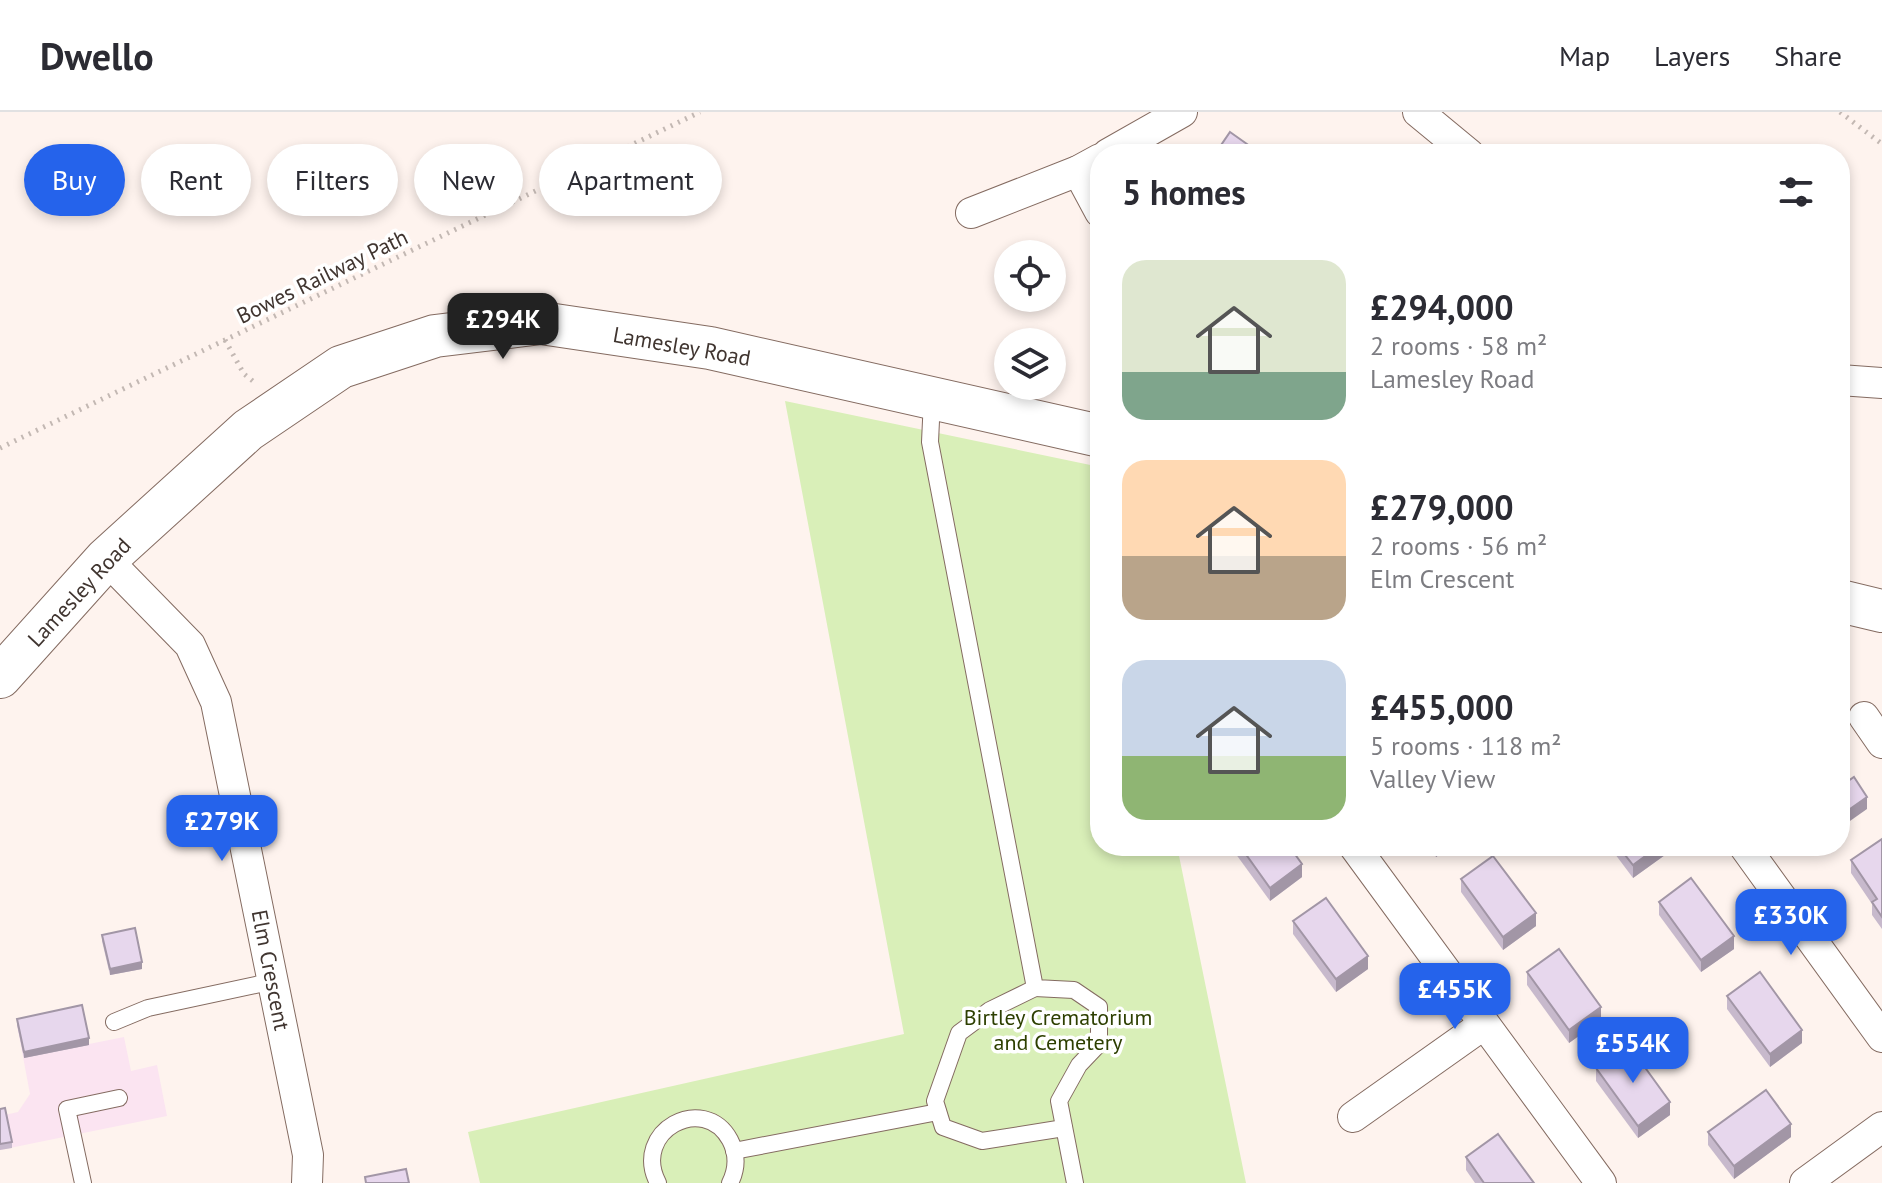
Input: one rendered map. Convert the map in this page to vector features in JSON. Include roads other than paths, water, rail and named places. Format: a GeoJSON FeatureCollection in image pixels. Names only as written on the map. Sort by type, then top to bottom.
{"type":"FeatureCollection","features":[{"type":"Feature","properties":{"kind":"street"},"geometry":{"type":"LineString","coordinates":[[1126,144],[1182,112]]}},
{"type":"Feature","properties":{"kind":"street"},"geometry":{"type":"LineString","coordinates":[[1418,112],[1457,144]]}},
{"type":"Feature","properties":{"kind":"street"},"geometry":{"type":"LineString","coordinates":[[971,213],[1089,165]]}},
{"type":"Feature","properties":{"kind":"street","name":"Lamesley Road"},"geometry":{"type":"LineString","coordinates":[[0,677],[106,559],[248,430],[341,367],[435,336],[541,323],[710,348],[1090,434]]}},
{"type":"Feature","properties":{"kind":"street"},"geometry":{"type":"LineString","coordinates":[[1850,381],[1882,383]]}},
{"type":"Feature","properties":{"kind":"street","name":"Elm Crescent"},"geometry":{"type":"LineString","coordinates":[[106,559],[190,645],[216,702],[308,1155],[307,1183]]}},
{"type":"Feature","properties":{"kind":"street"},"geometry":{"type":"LineString","coordinates":[[1850,603],[1882,611]]}},
{"type":"Feature","properties":{"kind":"street"},"geometry":{"type":"LineString","coordinates":[[1864,717],[1882,743]]}},
{"type":"Feature","properties":{"kind":"street"},"geometry":{"type":"LineString","coordinates":[[1361,856],[1601,1183]]}},
{"type":"Feature","properties":{"kind":"street"},"geometry":{"type":"LineString","coordinates":[[1751,856],[1882,1037]]}},
{"type":"Feature","properties":{"kind":"street"},"geometry":{"type":"LineString","coordinates":[[1353,1117],[1483,1025]]}},
{"type":"Feature","properties":{"kind":"street"},"geometry":{"type":"LineString","coordinates":[[1805,1183],[1882,1127]]}},
{"type":"Feature","properties":{"kind":"lane"},"geometry":{"type":"LineString","coordinates":[[932,398],[930,442],[1035,988]]}},
{"type":"Feature","properties":{"kind":"lane"},"geometry":{"type":"LineString","coordinates":[[114,1022],[148,1008],[274,981]]}},
{"type":"Feature","properties":{"kind":"lane"},"geometry":{"type":"LineString","coordinates":[[1064,1128],[982,1141],[943,1127],[935,1101],[959,1033],[990,1010],[1035,988],[1074,990],[1099,1007],[1099,1044],[1079,1065],[1059,1101],[1075,1183]]}},
{"type":"Feature","properties":{"kind":"lane"},"geometry":{"type":"LineString","coordinates":[[83,1183],[67,1109],[119,1098]]}},
{"type":"Feature","properties":{"kind":"lane"},"geometry":{"type":"LineString","coordinates":[[734,1151],[938,1112]]}},
{"type":"Feature","properties":{"kind":"lane"},"geometry":{"type":"LineString","coordinates":[[658,1183],[651,1158],[655,1144],[663,1132],[675,1123],[689,1119],[717,1125],[727,1134],[734,1151],[734,1173],[730,1183]]}},
{"type":"Feature","properties":{"kind":"park label","name":"Birtley Crematorium and Cemetery"},"geometry":{"type":"Point","coordinates":[1058,1030]}}]}
